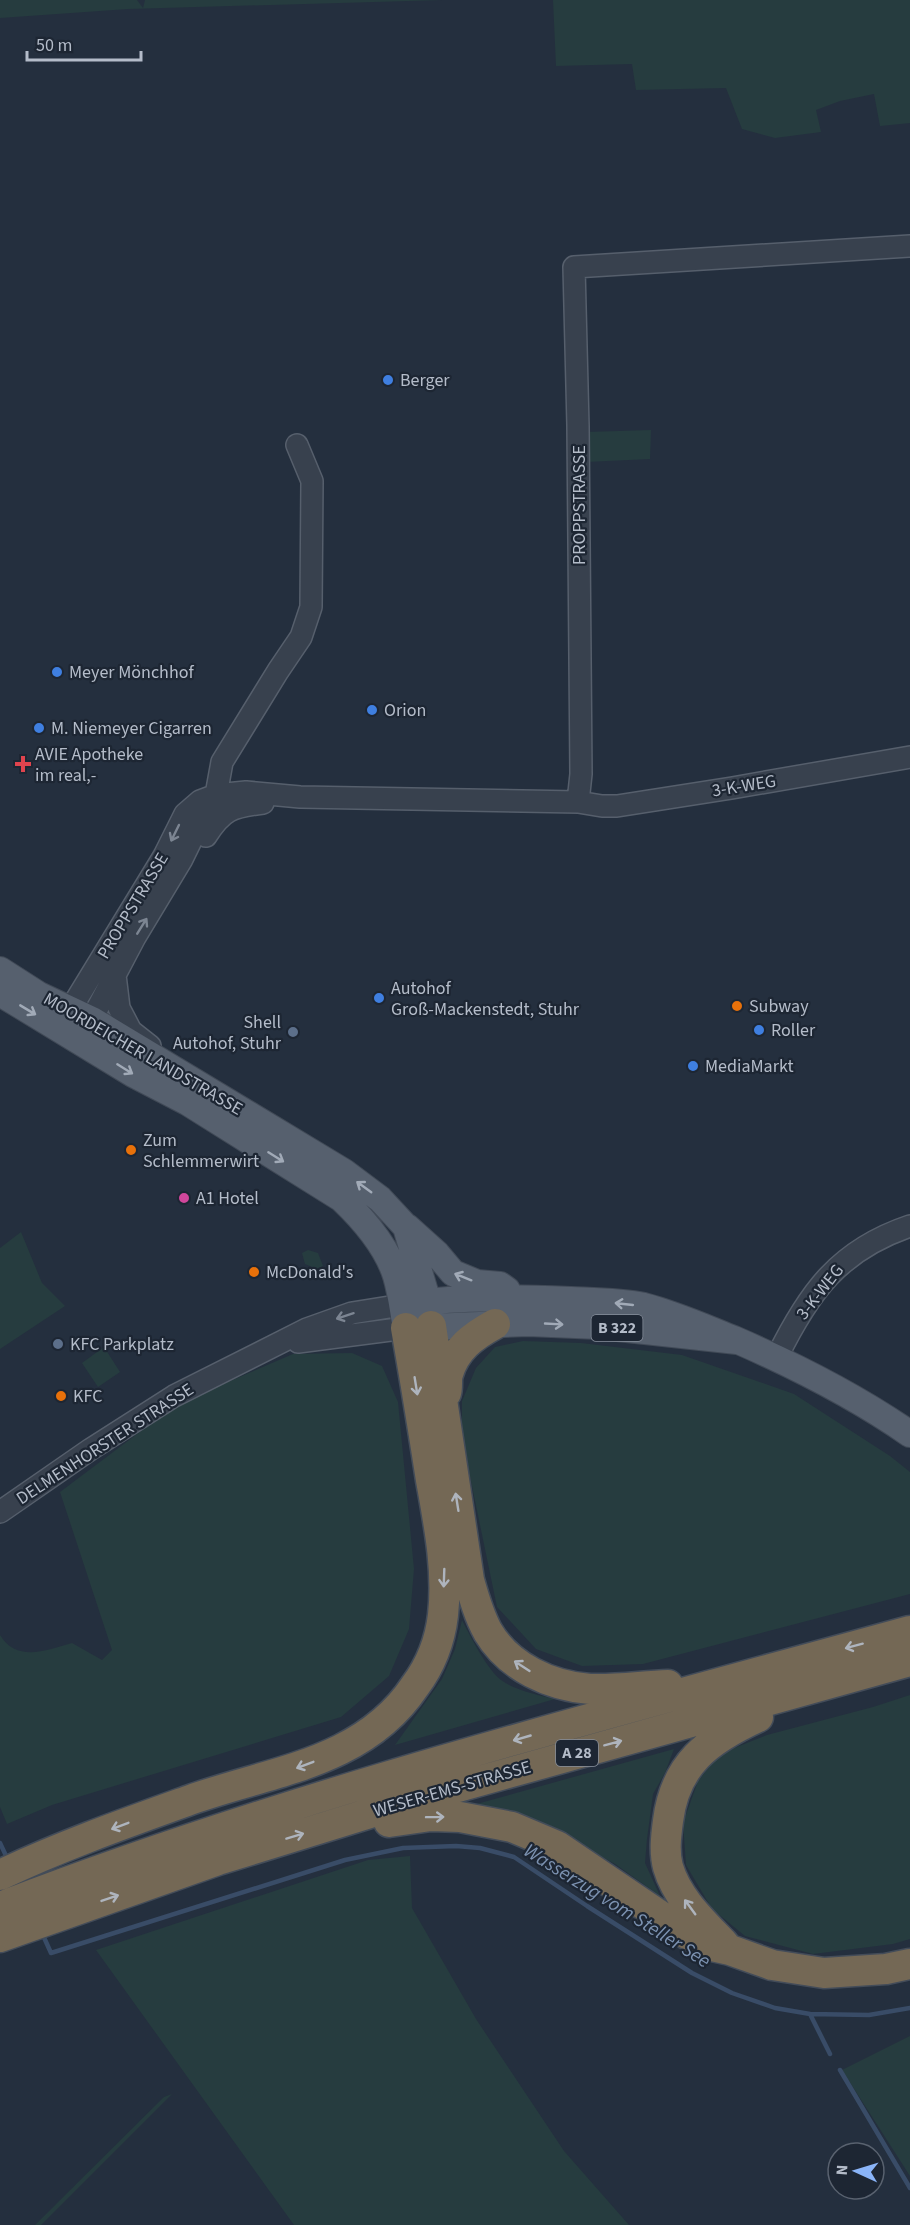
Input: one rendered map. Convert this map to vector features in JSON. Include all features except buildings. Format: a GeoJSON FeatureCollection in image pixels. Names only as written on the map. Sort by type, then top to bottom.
{"type":"FeatureCollection","features":[{"type":"Feature","properties":{"kind":"highway"},"geometry":{"type":"LineString","coordinates":[[417,1315],[441,1401],[469,1580],[477,1607],[489,1632],[507,1654],[542,1677],[564,1685],[589,1689],[722,1683]]}},
{"type":"Feature","properties":{"kind":"highway"},"geometry":{"type":"LineString","coordinates":[[13,1869],[192,1799],[300,1767],[350,1746],[388,1718],[408,1697],[423,1675],[435,1649],[443,1616],[444,1568],[417,1315]]}},
{"type":"Feature","properties":{"kind":"highway"},"geometry":{"type":"LineString","coordinates":[[441,1401],[447,1390],[447,1376],[459,1350],[478,1333],[495,1324]]}},
{"type":"Feature","properties":{"kind":"highway","name":"WESER-EMS-STRASSE"},"geometry":{"type":"LineString","coordinates":[[10,1918],[45,1889],[292,1807],[568,1724],[910,1631]]}},
{"type":"Feature","properties":{"kind":"highway","name":"WESER-EMS-STRASSE"},"geometry":{"type":"LineString","coordinates":[[10,1918],[55,1917],[218,1860],[335,1823],[513,1770],[910,1661]]}},
{"type":"Feature","properties":{"kind":"highway"},"geometry":{"type":"LineString","coordinates":[[730,1950],[691,1910],[668,1866],[665,1839],[674,1792],[683,1772],[696,1756],[716,1739],[733,1728],[820,1685]]}},
{"type":"Feature","properties":{"kind":"highway"},"geometry":{"type":"LineString","coordinates":[[335,1823],[391,1822],[441,1816],[480,1820],[512,1827],[557,1846],[687,1935],[712,1946],[772,1965],[824,1973],[886,1969],[910,1964]]}},
{"type":"Feature","properties":{"kind":"main road","name":"MOORDEICHER LANDSTRASSE"},"geometry":{"type":"LineString","coordinates":[[0,970],[39,994],[133,1074],[187,1102],[342,1199],[363,1219],[390,1262],[417,1315]]}},
{"type":"Feature","properties":{"kind":"main road","name":"MOORDEICHER LANDSTRASSE"},"geometry":{"type":"LineString","coordinates":[[0,993],[155,1058],[344,1172],[380,1199],[406,1227],[417,1315]]}},
{"type":"Feature","properties":{"kind":"main road"},"geometry":{"type":"LineString","coordinates":[[406,1227],[437,1254],[453,1273],[477,1283],[500,1286],[517,1298]]}},
{"type":"Feature","properties":{"kind":"main road","name":"B 322"},"geometry":{"type":"LineString","coordinates":[[417,1315],[517,1298]]}},
{"type":"Feature","properties":{"kind":"main road","name":"DELMENHORSTER STRASSE"},"geometry":{"type":"LineString","coordinates":[[517,1298],[641,1306],[681,1317],[777,1357],[865,1404],[910,1434]]}},
{"type":"Feature","properties":{"kind":"main road","name":"DELMENHORSTER STRASSE"},"geometry":{"type":"LineString","coordinates":[[417,1315],[495,1324],[599,1326],[737,1341]]}},
{"type":"Feature","properties":{"kind":"street","name":"PROPPSTRASSE"},"geometry":{"type":"LineString","coordinates":[[75,1024],[185,814],[200,801],[222,803],[246,792],[300,798],[578,802],[582,774],[574,267],[910,246]]}},
{"type":"Feature","properties":{"kind":"street","name":"PROPPSTRASSE"},"geometry":{"type":"LineString","coordinates":[[75,1024],[115,975],[135,937],[171,879],[222,803],[222,762],[301,637],[311,608],[312,481],[297,445]]}},
{"type":"Feature","properties":{"kind":"street","name":"3-K-WEG"},"geometry":{"type":"LineString","coordinates":[[578,802],[602,806],[650,802],[910,757]]}},
{"type":"Feature","properties":{"kind":"street","name":"PROPPSTRASSE"},"geometry":{"type":"LineString","coordinates":[[115,975],[119,1008],[131,1031],[150,1046],[155,1058]]}},
{"type":"Feature","properties":{"kind":"street","name":"3-K-WEG"},"geometry":{"type":"LineString","coordinates":[[777,1357],[801,1313],[832,1270],[854,1252],[876,1239],[910,1226]]}},
{"type":"Feature","properties":{"kind":"street","name":"DELMENHORSTER STRASSE"},"geometry":{"type":"LineString","coordinates":[[0,1512],[91,1449],[174,1396],[276,1346],[417,1315]]}},
{"type":"Feature","properties":{"kind":"green space"},"geometry":{"type":"Polygon","coordinates":[[[0,0],[137,0],[143,8],[145,0],[443,0],[128,9],[0,18],[0,0]]]}},
{"type":"Feature","properties":{"kind":"green space"},"geometry":{"type":"Polygon","coordinates":[[[553,0],[910,0],[910,123],[880,126],[874,94],[840,101],[816,110],[821,132],[775,138],[742,129],[726,88],[636,90],[632,64],[556,66],[553,0]]]}},
{"type":"Feature","properties":{"kind":"green space"},"geometry":{"type":"Polygon","coordinates":[[[651,430],[650,459],[586,462],[586,432],[651,430]]]}},
{"type":"Feature","properties":{"kind":"green space"},"geometry":{"type":"Polygon","coordinates":[[[21,1232],[42,1283],[65,1306],[0,1349],[0,1248],[21,1232]]]}},
{"type":"Feature","properties":{"kind":"green space"},"geometry":{"type":"Polygon","coordinates":[[[308,1250],[318,1253],[323,1266],[317,1269],[305,1264],[302,1253],[308,1250]]]}},
{"type":"Feature","properties":{"kind":"green space"},"geometry":{"type":"Polygon","coordinates":[[[523,1341],[581,1343],[682,1355],[794,1394],[890,1456],[910,1472],[910,1594],[643,1664],[582,1666],[536,1649],[497,1607],[462,1438],[462,1401],[476,1368],[495,1347],[523,1341]]]}},
{"type":"Feature","properties":{"kind":"green space"},"geometry":{"type":"Polygon","coordinates":[[[104,1347],[120,1372],[98,1387],[82,1363],[104,1347]]]}},
{"type":"Feature","properties":{"kind":"green space"},"geometry":{"type":"Polygon","coordinates":[[[352,1353],[382,1366],[398,1402],[414,1569],[409,1629],[389,1676],[341,1717],[52,1805],[7,1824],[0,1807],[0,1635],[7,1644],[24,1652],[43,1651],[72,1643],[102,1660],[112,1650],[60,1492],[177,1404],[293,1354],[352,1353]]]}},
{"type":"Feature","properties":{"kind":"green space"},"geometry":{"type":"Polygon","coordinates":[[[462,1620],[485,1660],[501,1680],[534,1694],[555,1699],[395,1745],[442,1679],[455,1649],[462,1620]]]}},
{"type":"Feature","properties":{"kind":"green space"},"geometry":{"type":"Polygon","coordinates":[[[910,1695],[910,1939],[893,1944],[813,1954],[745,1936],[712,1909],[686,1865],[683,1823],[698,1781],[719,1754],[767,1735],[910,1695]]]}},
{"type":"Feature","properties":{"kind":"green space"},"geometry":{"type":"Polygon","coordinates":[[[674,1749],[665,1773],[653,1794],[647,1839],[645,1863],[660,1896],[615,1864],[576,1843],[473,1805],[674,1749]]]}},
{"type":"Feature","properties":{"kind":"green space"},"geometry":{"type":"Polygon","coordinates":[[[410,1856],[412,1908],[476,2019],[564,2151],[629,2225],[294,2225],[96,1950],[368,1860],[410,1856]]]}},
{"type":"Feature","properties":{"kind":"green space"},"geometry":{"type":"Polygon","coordinates":[[[910,2036],[910,2176],[842,2070],[910,2036]]]}},
{"type":"Feature","properties":{"kind":"green space"},"geometry":{"type":"Polygon","coordinates":[[[172,2094],[41,2225],[35,2225],[164,2097],[172,2094]]]}},
{"type":"Feature","properties":{"kind":"waterway"},"geometry":{"type":"LineString","coordinates":[[0,1843],[8,1860]]}},
{"type":"Feature","properties":{"kind":"waterway","name":"Wasserzug vom Steller See"},"geometry":{"type":"LineString","coordinates":[[42,1933],[51,1953],[345,1860],[403,1848],[456,1846],[480,1848],[514,1857],[692,1973],[732,1993],[775,2008],[810,2014],[830,2054]]}},
{"type":"Feature","properties":{"kind":"waterway"},"geometry":{"type":"LineString","coordinates":[[810,2014],[869,2015],[910,2008]]}},
{"type":"Feature","properties":{"kind":"waterway","name":"Wasserzug vom Steller See"},"geometry":{"type":"LineString","coordinates":[[840,2070],[910,2188]]}},
{"type":"Feature","properties":{"kind":"place","name":"Berger"},"geometry":{"type":"Point","coordinates":[388,380]}},
{"type":"Feature","properties":{"kind":"place","name":"Meyer Mönchhof"},"geometry":{"type":"Point","coordinates":[57,672]}},
{"type":"Feature","properties":{"kind":"place","name":"Orion"},"geometry":{"type":"Point","coordinates":[372,710]}},
{"type":"Feature","properties":{"kind":"place","name":"M. Niemeyer Cigarren"},"geometry":{"type":"Point","coordinates":[39,728]}},
{"type":"Feature","properties":{"kind":"place","name":"AVIE Apotheke im real,-"},"geometry":{"type":"Point","coordinates":[23,764]}},
{"type":"Feature","properties":{"kind":"place","name":"Autohof Groß-Mackenstedt, Stuhr"},"geometry":{"type":"Point","coordinates":[379,998]}},
{"type":"Feature","properties":{"kind":"place","name":"Subway"},"geometry":{"type":"Point","coordinates":[737,1006]}},
{"type":"Feature","properties":{"kind":"place","name":"Roller"},"geometry":{"type":"Point","coordinates":[759,1030]}},
{"type":"Feature","properties":{"kind":"place","name":"Shell Autohof, Stuhr"},"geometry":{"type":"Point","coordinates":[293,1032]}},
{"type":"Feature","properties":{"kind":"place","name":"MediaMarkt"},"geometry":{"type":"Point","coordinates":[693,1066]}},
{"type":"Feature","properties":{"kind":"place","name":"Zum Schlemmerwirt"},"geometry":{"type":"Point","coordinates":[131,1150]}},
{"type":"Feature","properties":{"kind":"place","name":"A1 Hotel"},"geometry":{"type":"Point","coordinates":[184,1198]}},
{"type":"Feature","properties":{"kind":"place","name":"McDonald's"},"geometry":{"type":"Point","coordinates":[254,1272]}},
{"type":"Feature","properties":{"kind":"place","name":"KFC Parkplatz"},"geometry":{"type":"Point","coordinates":[58,1344]}},
{"type":"Feature","properties":{"kind":"place","name":"KFC"},"geometry":{"type":"Point","coordinates":[61,1396]}}]}
